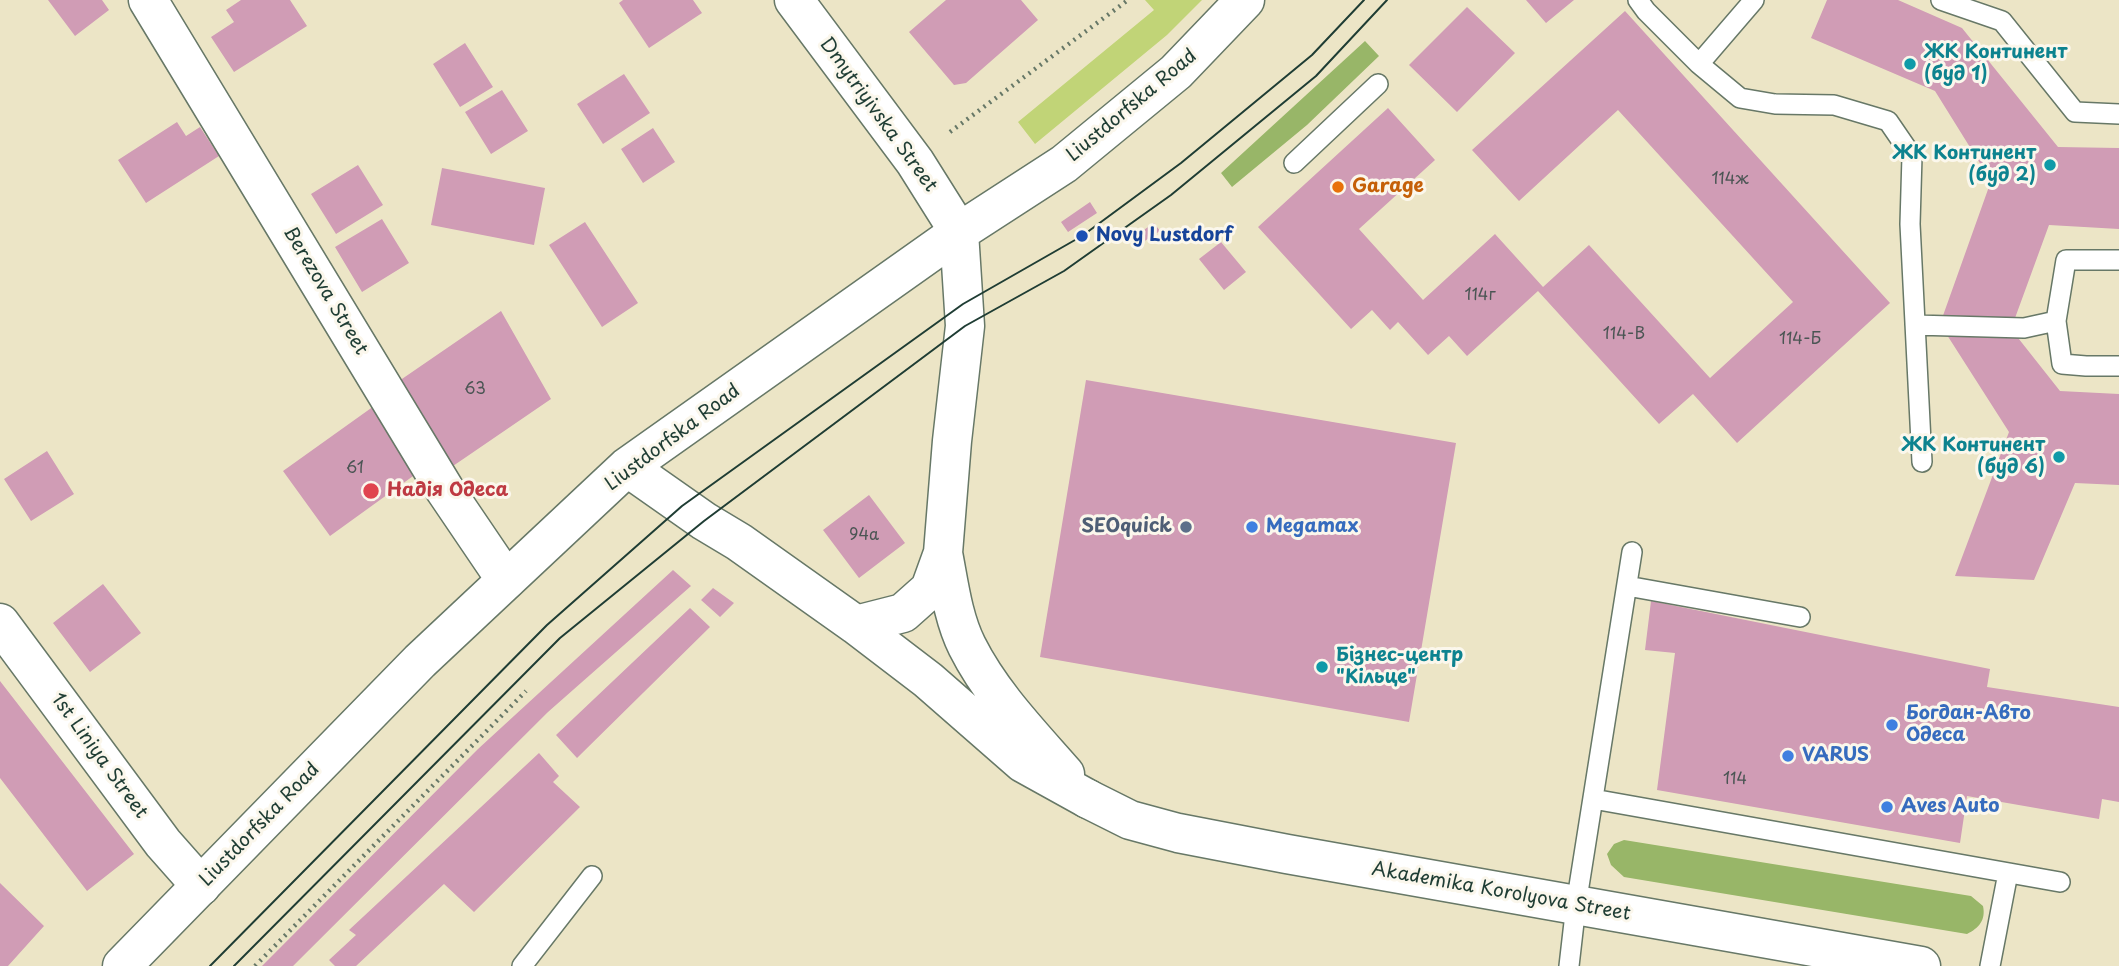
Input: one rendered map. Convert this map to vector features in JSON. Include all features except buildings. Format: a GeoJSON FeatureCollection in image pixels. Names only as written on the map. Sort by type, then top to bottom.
{"type":"FeatureCollection","features":[{"type":"Feature","properties":{"kind":"main road","name":"Berezova Street"},"geometry":{"type":"LineString","coordinates":[[148,0],[445,490],[506,580]]}},
{"type":"Feature","properties":{"kind":"main road","name":"Dmytriyivska Street"},"geometry":{"type":"LineString","coordinates":[[794,0],[915,162],[959,232]]}},
{"type":"Feature","properties":{"kind":"main road","name":"Liustdorfska Road"},"geometry":{"type":"LineString","coordinates":[[122,966],[420,661],[627,467],[959,232],[1064,164],[1176,72],[1245,0]]}},
{"type":"Feature","properties":{"kind":"main road"},"geometry":{"type":"LineString","coordinates":[[856,625],[903,613],[930,589],[943,553],[965,326],[959,232]]}},
{"type":"Feature","properties":{"kind":"main road","name":"Akademika Korolyova Street"},"geometry":{"type":"LineString","coordinates":[[627,467],[856,625],[928,680],[1023,763],[1130,820],[1178,833],[1921,966]]}},
{"type":"Feature","properties":{"kind":"main road"},"geometry":{"type":"LineString","coordinates":[[943,553],[954,609],[967,645],[1010,710],[1088,799]]}},
{"type":"Feature","properties":{"kind":"main road","name":"1st Liniya Street"},"geometry":{"type":"LineString","coordinates":[[0,623],[163,843],[201,886]]}},
{"type":"Feature","properties":{"kind":"lane"},"geometry":{"type":"LineString","coordinates":[[1638,0],[1699,64],[1740,98],[1775,104],[1834,105],[1888,121],[1912,156],[1910,224],[1922,462]]}},
{"type":"Feature","properties":{"kind":"lane"},"geometry":{"type":"LineString","coordinates":[[1699,64],[1754,0]]}},
{"type":"Feature","properties":{"kind":"lane"},"geometry":{"type":"LineString","coordinates":[[1941,0],[2001,21],[2075,112],[2119,114]]}},
{"type":"Feature","properties":{"kind":"lane"},"geometry":{"type":"LineString","coordinates":[[1294,163],[1378,84]]}},
{"type":"Feature","properties":{"kind":"lane"},"geometry":{"type":"LineString","coordinates":[[2119,260],[2066,260],[2056,321],[2063,364],[2119,366]]}},
{"type":"Feature","properties":{"kind":"lane"},"geometry":{"type":"LineString","coordinates":[[1915,325],[2024,328],[2056,321]]}},
{"type":"Feature","properties":{"kind":"lane"},"geometry":{"type":"LineString","coordinates":[[1569,966],[1576,905],[1633,552]]}},
{"type":"Feature","properties":{"kind":"lane"},"geometry":{"type":"LineString","coordinates":[[1627,586],[1800,617]]}},
{"type":"Feature","properties":{"kind":"lane"},"geometry":{"type":"LineString","coordinates":[[1593,799],[2060,882]]}},
{"type":"Feature","properties":{"kind":"lane"},"geometry":{"type":"LineString","coordinates":[[1990,966],[2008,873]]}},
{"type":"Feature","properties":{"kind":"lane"},"geometry":{"type":"LineString","coordinates":[[522,966],[592,876]]}},
{"type":"Feature","properties":{"kind":"path"},"geometry":{"type":"LineString","coordinates":[[950,132],[1128,0]]}},
{"type":"Feature","properties":{"kind":"path"},"geometry":{"type":"LineString","coordinates":[[255,966],[526,691]]}},
{"type":"Feature","properties":{"kind":"green space"},"geometry":{"type":"Polygon","coordinates":[[[1145,0],[1202,0],[1167,35],[1035,144],[1018,122],[1154,10],[1145,0]]]}},
{"type":"Feature","properties":{"kind":"green space"},"geometry":{"type":"Polygon","coordinates":[[[1365,41],[1379,56],[1307,125],[1232,187],[1221,173],[1365,41]]]}},
{"type":"Feature","properties":{"kind":"green space"},"geometry":{"type":"Polygon","coordinates":[[[1624,840],[1971,896],[1983,906],[1983,915],[1978,926],[1967,934],[1624,877],[1611,865],[1607,854],[1614,844],[1624,840]]]}},
{"type":"Feature","properties":{"kind":"tram line"},"geometry":{"type":"LineString","coordinates":[[210,966],[547,625],[682,506],[963,304],[1082,236],[1181,163],[1312,55],[1364,0]]}},
{"type":"Feature","properties":{"kind":"tram line"},"geometry":{"type":"LineString","coordinates":[[234,966],[560,638],[704,521],[965,326],[1064,271],[1171,195],[1316,76],[1387,0]]}},
{"type":"Feature","properties":{"kind":"place","name":"ЖК Континент (буд 1)"},"geometry":{"type":"Point","coordinates":[1910,64]}},
{"type":"Feature","properties":{"kind":"place","name":"ЖК Континент (буд 2)"},"geometry":{"type":"Point","coordinates":[2050,165]}},
{"type":"Feature","properties":{"kind":"place","name":"Garage"},"geometry":{"type":"Point","coordinates":[1338,187]}},
{"type":"Feature","properties":{"kind":"place","name":"Novy Lustdorf"},"geometry":{"type":"Point","coordinates":[1082,236]}},
{"type":"Feature","properties":{"kind":"place","name":"ЖК Континент (буд 6)"},"geometry":{"type":"Point","coordinates":[2059,457]}},
{"type":"Feature","properties":{"kind":"place","name":"Надія Одеса"},"geometry":{"type":"Point","coordinates":[371,491]}},
{"type":"Feature","properties":{"kind":"place","name":"SEOquick"},"geometry":{"type":"Point","coordinates":[1186,527]}},
{"type":"Feature","properties":{"kind":"place","name":"Megamax"},"geometry":{"type":"Point","coordinates":[1252,527]}},
{"type":"Feature","properties":{"kind":"place","name":"Бізнес-центр \"Кільце\""},"geometry":{"type":"Point","coordinates":[1322,667]}},
{"type":"Feature","properties":{"kind":"place","name":"Богдан-Авто Одеса"},"geometry":{"type":"Point","coordinates":[1892,725]}},
{"type":"Feature","properties":{"kind":"place","name":"VARUS"},"geometry":{"type":"Point","coordinates":[1788,756]}},
{"type":"Feature","properties":{"kind":"place","name":"Aves Auto"},"geometry":{"type":"Point","coordinates":[1887,807]}}]}
